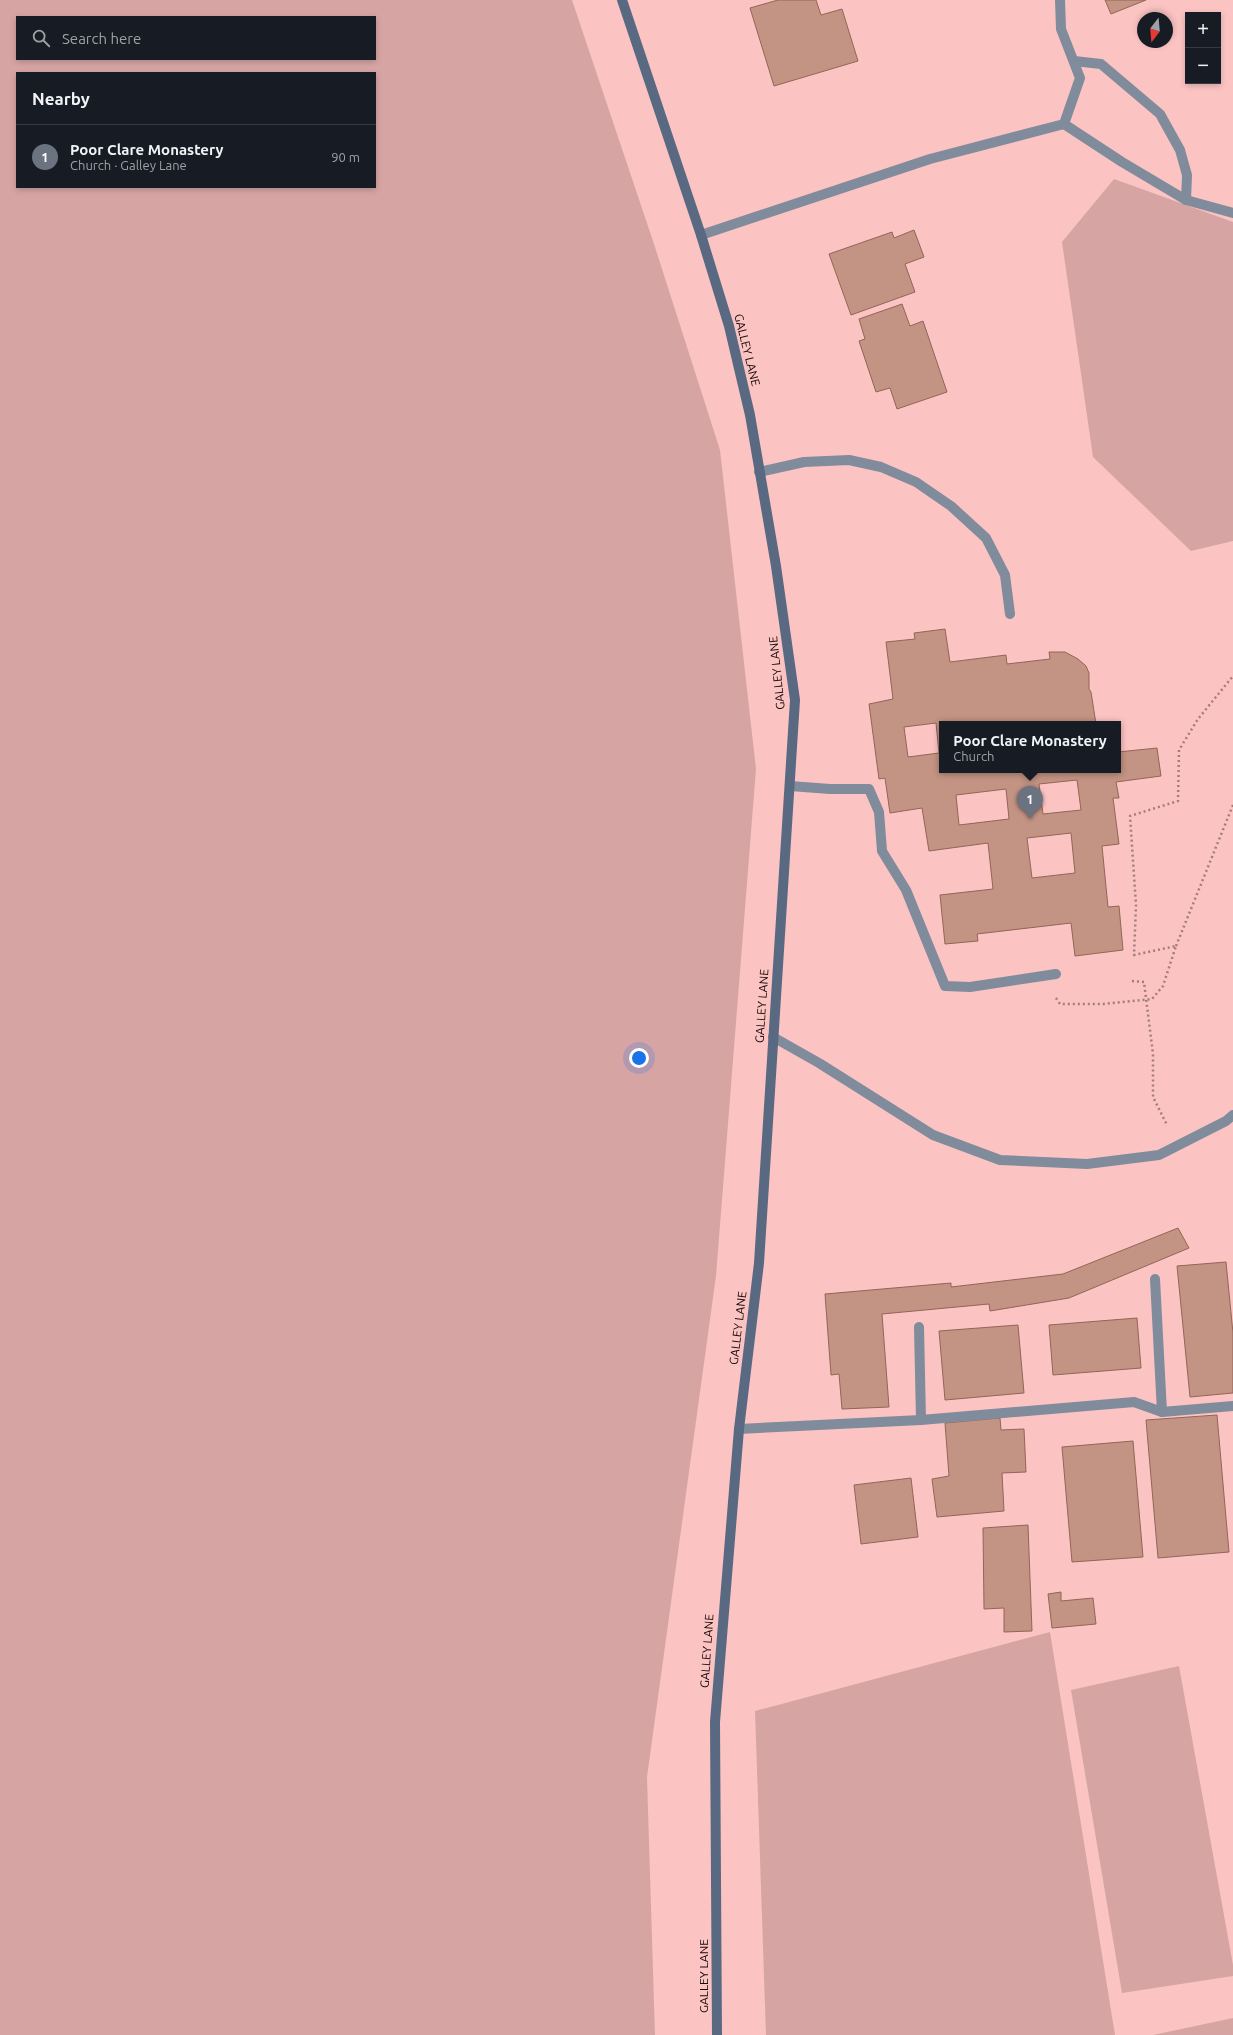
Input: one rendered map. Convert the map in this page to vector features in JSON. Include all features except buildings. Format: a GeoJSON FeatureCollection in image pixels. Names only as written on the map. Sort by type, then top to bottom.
{"type":"FeatureCollection","features":[{"type":"Feature","properties":{"kind":"street","name":"GALLEY LANE"},"geometry":{"type":"LineString","coordinates":[[622,0],[701,235],[728,326],[750,415],[776,566],[795,700],[759,1263],[739,1429],[715,1722],[717,2035]]}},
{"type":"Feature","properties":{"kind":"lane"},"geometry":{"type":"LineString","coordinates":[[1060,0],[1061,29],[1080,78],[1064,124]]}},
{"type":"Feature","properties":{"kind":"lane"},"geometry":{"type":"LineString","coordinates":[[1074,61],[1101,64],[1160,114],[1180,150],[1187,175],[1186,200]]}},
{"type":"Feature","properties":{"kind":"lane"},"geometry":{"type":"LineString","coordinates":[[701,235],[930,159],[1064,124],[1122,162],[1186,200],[1233,212]]}},
{"type":"Feature","properties":{"kind":"lane"},"geometry":{"type":"LineString","coordinates":[[759,472],[804,462],[849,460],[881,467],[916,482],[951,506],[986,538],[1005,575],[1010,614]]}},
{"type":"Feature","properties":{"kind":"lane"},"geometry":{"type":"LineString","coordinates":[[790,786],[869,790],[879,812],[882,852],[906,890],[945,986],[970,987],[1056,974]]}},
{"type":"Feature","properties":{"kind":"lane"},"geometry":{"type":"LineString","coordinates":[[773,1038],[819,1063],[933,1135],[1000,1160],[1088,1164],[1159,1155],[1226,1121],[1233,1115]]}},
{"type":"Feature","properties":{"kind":"lane"},"geometry":{"type":"LineString","coordinates":[[1156,1280],[1162,1412]]}},
{"type":"Feature","properties":{"kind":"lane"},"geometry":{"type":"LineString","coordinates":[[919,1327],[921,1420]]}},
{"type":"Feature","properties":{"kind":"lane"},"geometry":{"type":"LineString","coordinates":[[739,1429],[921,1420],[1134,1402],[1162,1412],[1233,1406]]}},
{"type":"Feature","properties":{"kind":"path"},"geometry":{"type":"LineString","coordinates":[[1176,946],[1134,955],[1136,905],[1130,816],[1178,801],[1179,750],[1198,719],[1233,676]]}},
{"type":"Feature","properties":{"kind":"path"},"geometry":{"type":"LineString","coordinates":[[1056,974],[1053,994],[1060,1004],[1103,1004],[1152,999],[1163,986],[1176,946],[1233,805]]}},
{"type":"Feature","properties":{"kind":"path"},"geometry":{"type":"LineString","coordinates":[[1132,981],[1144,982],[1153,1054],[1153,1096],[1165,1123],[1181,1144]]}},
{"type":"Feature","properties":{"kind":"shaded area"},"geometry":{"type":"Polygon","coordinates":[[[0,0],[572,0],[655,247],[720,450],[756,769],[716,1276],[647,1777],[655,2035],[0,2035],[0,0]]]}},
{"type":"Feature","properties":{"kind":"shaded area"},"geometry":{"type":"Polygon","coordinates":[[[1114,179],[1233,222],[1233,541],[1191,551],[1093,457],[1062,242],[1114,179]]]}},
{"type":"Feature","properties":{"kind":"shaded area"},"geometry":{"type":"Polygon","coordinates":[[[1050,1632],[1115,2035],[766,2035],[755,1711],[1050,1632]]]}},
{"type":"Feature","properties":{"kind":"shaded area"},"geometry":{"type":"Polygon","coordinates":[[[1179,1666],[1233,1965],[1233,1976],[1122,1993],[1071,1690],[1179,1666]]]}},
{"type":"Feature","properties":{"kind":"shaded area"},"geometry":{"type":"Polygon","coordinates":[[[1233,2018],[1233,2035],[1153,2035],[1233,2018]]]}},
{"type":"Feature","properties":{"kind":"place","name":"Poor Clare Monastery"},"geometry":{"type":"Point","coordinates":[1030,819]}}]}
